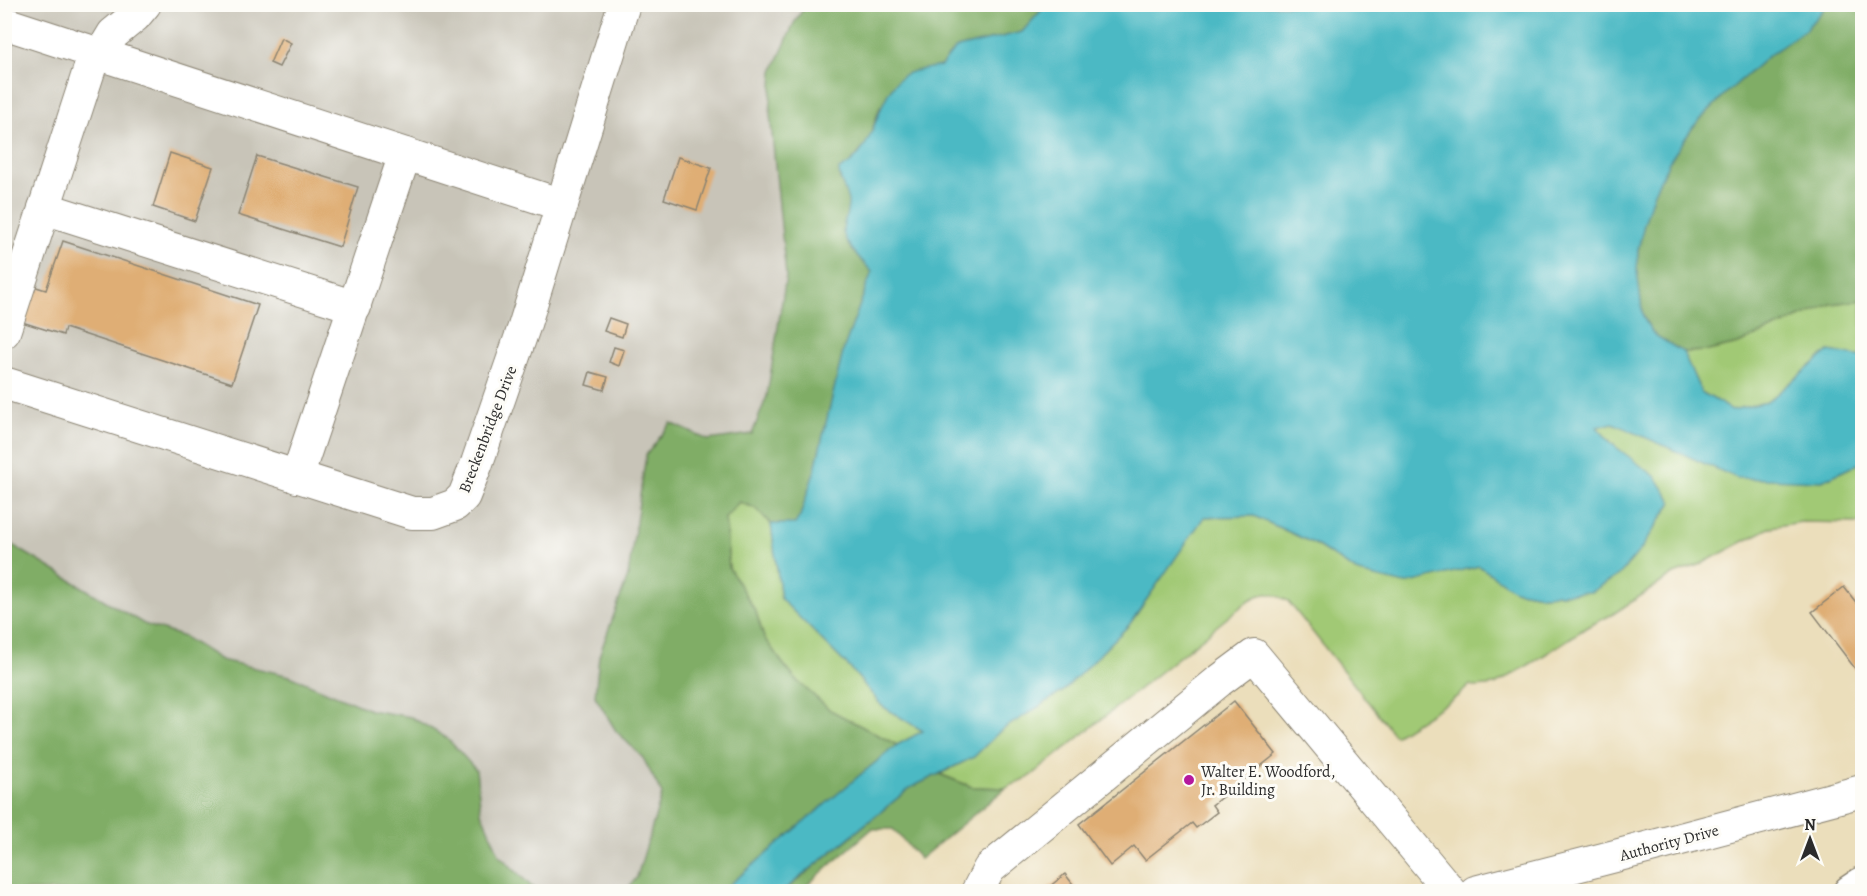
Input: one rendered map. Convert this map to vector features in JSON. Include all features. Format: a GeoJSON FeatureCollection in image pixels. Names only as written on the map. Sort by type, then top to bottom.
{"type":"FeatureCollection","features":[{"type":"Feature","properties":{"kind":"highway"},"geometry":{"type":"LineString","coordinates":[[1851,891],[1863,884]]}},
{"type":"Feature","properties":{"kind":"street"},"geometry":{"type":"LineString","coordinates":[[4,332],[98,53],[113,34],[135,16],[145,4]]}},
{"type":"Feature","properties":{"kind":"street","name":"Breckenbridge Drive"},"geometry":{"type":"LineString","coordinates":[[4,383],[412,513],[433,513],[455,506],[464,496],[477,463],[524,327],[624,4]]}},
{"type":"Feature","properties":{"kind":"street"},"geometry":{"type":"LineString","coordinates":[[4,22],[562,205]]}},
{"type":"Feature","properties":{"kind":"street"},"geometry":{"type":"LineString","coordinates":[[297,477],[405,154]]}},
{"type":"Feature","properties":{"kind":"street"},"geometry":{"type":"LineString","coordinates":[[44,208],[355,307]]}},
{"type":"Feature","properties":{"kind":"street"},"geometry":{"type":"LineString","coordinates":[[977,891],[989,869],[1254,655],[1451,891]]}},
{"type":"Feature","properties":{"kind":"street","name":"Authority Drive"},"geometry":{"type":"LineString","coordinates":[[1475,891],[1863,791]]}},
{"type":"Feature","properties":{"kind":"shaded area"},"geometry":{"type":"Polygon","coordinates":[[[4,5],[806,5],[794,23],[773,71],[770,114],[786,276],[767,396],[752,434],[708,440],[671,423],[646,455],[628,576],[599,656],[616,731],[643,758],[662,794],[637,878],[626,891],[542,892],[532,887],[500,856],[481,812],[476,770],[447,739],[411,717],[370,710],[290,676],[221,660],[184,637],[144,624],[5,540],[4,5]]]}},
{"type":"Feature","properties":{"kind":"green space"},"geometry":{"type":"Polygon","coordinates":[[[806,5],[1046,5],[1022,32],[957,48],[941,66],[931,69],[880,107],[868,142],[839,177],[846,191],[849,206],[843,231],[849,246],[872,272],[844,348],[814,473],[800,516],[796,524],[771,524],[755,508],[739,502],[725,518],[729,568],[756,612],[764,638],[784,665],[796,680],[830,710],[897,745],[722,891],[626,891],[637,877],[662,794],[643,758],[616,731],[595,696],[599,656],[628,576],[646,455],[671,423],[708,440],[752,434],[767,396],[786,276],[770,114],[773,71],[794,23],[806,5]]]}},
{"type":"Feature","properties":{"kind":"green space"},"geometry":{"type":"Polygon","coordinates":[[[1827,5],[1862,5],[1862,300],[1831,304],[1738,344],[1708,351],[1683,352],[1653,334],[1643,316],[1637,271],[1638,250],[1654,192],[1669,162],[1693,127],[1724,95],[1768,56],[1806,29],[1827,5]]]}},
{"type":"Feature","properties":{"kind":"green space"},"geometry":{"type":"Polygon","coordinates":[[[1862,300],[1862,357],[1829,351],[1767,402],[1732,410],[1701,392],[1683,352],[1708,351],[1738,344],[1831,304],[1862,300]]]}},
{"type":"Feature","properties":{"kind":"green space"},"geometry":{"type":"Polygon","coordinates":[[[1613,423],[1669,447],[1822,481],[1862,462],[1862,523],[1801,522],[1771,527],[1701,564],[1674,574],[1613,614],[1587,627],[1495,685],[1477,687],[1470,685],[1458,696],[1395,736],[1288,601],[1272,594],[1264,594],[1248,601],[1031,776],[1006,788],[972,787],[940,774],[974,757],[1000,731],[1062,692],[1129,625],[1203,517],[1254,516],[1315,544],[1359,573],[1468,569],[1479,566],[1514,590],[1541,595],[1590,592],[1619,575],[1641,548],[1672,502],[1596,427],[1613,423]]]}},
{"type":"Feature","properties":{"kind":"green space"},"geometry":{"type":"Polygon","coordinates":[[[739,502],[755,508],[771,524],[781,599],[852,670],[882,706],[923,731],[897,745],[830,710],[796,680],[764,638],[756,612],[729,568],[725,518],[739,502]]]}},
{"type":"Feature","properties":{"kind":"green space"},"geometry":{"type":"Polygon","coordinates":[[[4,540],[144,624],[184,637],[221,660],[290,676],[370,710],[411,717],[447,738],[476,770],[481,812],[500,856],[532,887],[542,891],[5,891],[4,540]]]}},
{"type":"Feature","properties":{"kind":"green space"},"geometry":{"type":"Polygon","coordinates":[[[939,774],[972,787],[1006,788],[920,859],[893,829],[872,829],[800,891],[783,892],[910,788],[939,774]]]}},
{"type":"Feature","properties":{"kind":"water"},"geometry":{"type":"Polygon","coordinates":[[[1046,5],[1827,5],[1806,29],[1768,56],[1724,95],[1693,127],[1669,162],[1654,192],[1638,250],[1637,271],[1643,317],[1653,334],[1683,352],[1701,392],[1732,410],[1767,402],[1829,351],[1862,357],[1862,462],[1822,481],[1737,478],[1613,423],[1597,427],[1612,444],[1656,477],[1672,502],[1641,549],[1619,575],[1591,592],[1541,595],[1514,590],[1479,566],[1405,584],[1359,573],[1315,544],[1254,516],[1204,517],[1129,625],[1062,692],[1000,731],[974,757],[910,788],[783,891],[722,891],[897,745],[923,731],[882,706],[852,670],[781,599],[771,524],[795,524],[800,516],[814,473],[844,348],[872,272],[850,246],[844,234],[848,201],[839,170],[850,163],[865,146],[889,92],[902,76],[913,71],[941,66],[957,48],[1022,32],[1046,5]]]}},
{"type":"Feature","properties":{"kind":"building"},"geometry":{"type":"Polygon","coordinates":[[[281,38],[291,43],[279,67],[270,63],[281,38]]]}},
{"type":"Feature","properties":{"kind":"building"},"geometry":{"type":"Polygon","coordinates":[[[170,153],[213,167],[195,221],[153,207],[170,153]]]}},
{"type":"Feature","properties":{"kind":"building"},"geometry":{"type":"Polygon","coordinates":[[[257,156],[358,187],[340,247],[238,215],[257,156]]]}},
{"type":"Feature","properties":{"kind":"building"},"geometry":{"type":"Polygon","coordinates":[[[678,157],[711,168],[697,210],[664,199],[678,157]]]}},
{"type":"Feature","properties":{"kind":"building"},"geometry":{"type":"Polygon","coordinates":[[[63,241],[258,305],[232,383],[65,328],[63,335],[22,322],[33,286],[46,290],[63,241]]]}},
{"type":"Feature","properties":{"kind":"building"},"geometry":{"type":"Polygon","coordinates":[[[609,318],[626,324],[622,337],[604,331],[609,318]]]}},
{"type":"Feature","properties":{"kind":"building"},"geometry":{"type":"Polygon","coordinates":[[[614,347],[624,350],[619,366],[609,362],[614,347]]]}},
{"type":"Feature","properties":{"kind":"building"},"geometry":{"type":"Polygon","coordinates":[[[590,372],[608,377],[604,390],[586,385],[590,372]]]}},
{"type":"Feature","properties":{"kind":"building"},"geometry":{"type":"Polygon","coordinates":[[[1844,587],[1862,610],[1862,673],[1860,675],[1812,612],[1844,587]]]}},
{"type":"Feature","properties":{"kind":"building","name":"Walter E. Woodford, Jr. Building"},"geometry":{"type":"Polygon","coordinates":[[[1234,701],[1276,754],[1212,805],[1217,812],[1196,828],[1192,823],[1145,860],[1134,846],[1110,866],[1079,824],[1234,701]]]}},
{"type":"Feature","properties":{"kind":"building"},"geometry":{"type":"Polygon","coordinates":[[[1065,874],[1079,892],[1043,892],[1065,874]]]}},
{"type":"Feature","properties":{"kind":"place","name":"Walter E. Woodford, Jr. Building"},"geometry":{"type":"Point","coordinates":[1189,780]}}]}
